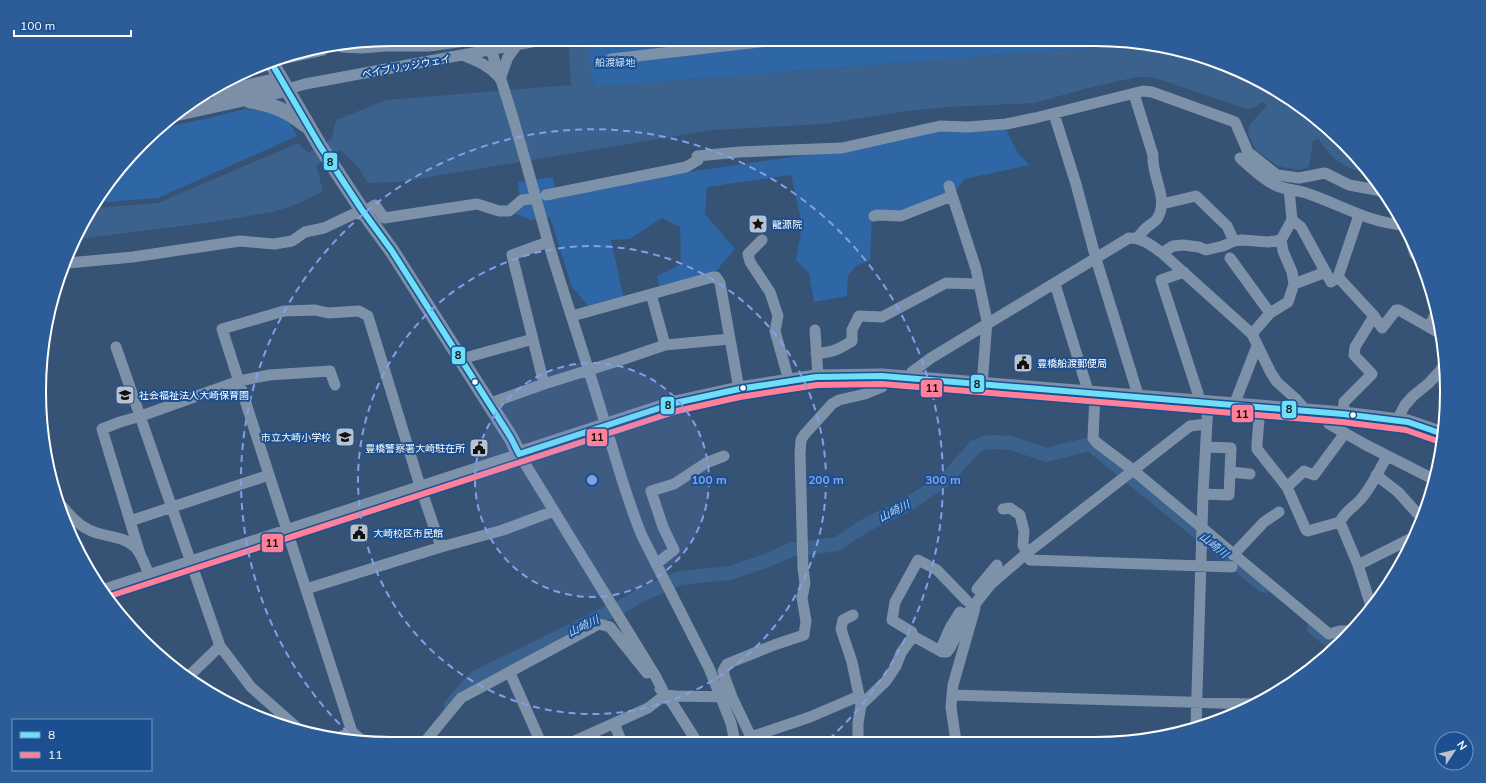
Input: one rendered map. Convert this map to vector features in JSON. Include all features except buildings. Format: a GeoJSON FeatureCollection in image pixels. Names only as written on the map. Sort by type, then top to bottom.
{"type":"FeatureCollection","features":[{"type":"Feature","properties":{"kind":"main road"},"geometry":{"type":"LineString","coordinates":[[274,66],[324,152],[363,211],[392,251],[511,438],[519,454],[675,403],[739,388],[818,377],[882,376],[1205,404],[1342,414],[1408,422],[1437,432]]}},
{"type":"Feature","properties":{"kind":"main road"},"geometry":{"type":"LineString","coordinates":[[222,90],[239,89],[269,82],[288,89]]}},
{"type":"Feature","properties":{"kind":"main road"},"geometry":{"type":"LineString","coordinates":[[190,111],[288,89]]}},
{"type":"Feature","properties":{"kind":"main road"},"geometry":{"type":"LineString","coordinates":[[243,100],[273,105],[285,110],[311,130]]}},
{"type":"Feature","properties":{"kind":"street"},"geometry":{"type":"LineString","coordinates":[[392,46],[428,46]]}},
{"type":"Feature","properties":{"kind":"street"},"geometry":{"type":"LineString","coordinates":[[485,46],[491,50]]}},
{"type":"Feature","properties":{"kind":"street"},"geometry":{"type":"LineString","coordinates":[[490,46],[548,242],[606,426],[620,477],[634,517],[642,536],[709,668],[750,737]]}},
{"type":"Feature","properties":{"kind":"street","name":"ベイブリッジウェイ"},"geometry":{"type":"LineString","coordinates":[[288,89],[305,84],[512,46]]}},
{"type":"Feature","properties":{"kind":"street"},"geometry":{"type":"LineString","coordinates":[[502,84],[508,57],[516,46]]}},
{"type":"Feature","properties":{"kind":"street"},"geometry":{"type":"LineString","coordinates":[[611,59],[724,46]]}},
{"type":"Feature","properties":{"kind":"street"},"geometry":{"type":"LineString","coordinates":[[359,48],[378,47]]}},
{"type":"Feature","properties":{"kind":"street"},"geometry":{"type":"LineString","coordinates":[[464,55],[483,63],[494,72],[502,84]]}},
{"type":"Feature","properties":{"kind":"street"},"geometry":{"type":"LineString","coordinates":[[546,195],[686,167],[698,160],[697,156],[739,152],[842,148],[940,126],[1006,124],[1054,114],[1143,91],[1152,92],[1235,122],[1248,152],[1277,175],[1299,178],[1324,173],[1349,185],[1375,190]]}},
{"type":"Feature","properties":{"kind":"street"},"geometry":{"type":"LineString","coordinates":[[1134,94],[1153,155],[1152,161],[1161,194],[1162,204],[1156,220],[1145,229],[1138,238]]}},
{"type":"Feature","properties":{"kind":"street"},"geometry":{"type":"LineString","coordinates":[[1054,114],[1076,184],[1096,259],[1139,398]]}},
{"type":"Feature","properties":{"kind":"street"},"geometry":{"type":"LineString","coordinates":[[1240,158],[1256,172],[1276,186],[1308,193],[1359,215],[1389,224],[1397,225]]}},
{"type":"Feature","properties":{"kind":"street"},"geometry":{"type":"LineString","coordinates":[[1252,334],[1270,313],[1288,302],[1294,284],[1292,272],[1283,251],[1281,240],[1292,220],[1288,176]]}},
{"type":"Feature","properties":{"kind":"street"},"geometry":{"type":"LineString","coordinates":[[874,216],[901,216],[950,191],[976,269],[987,321],[982,385]]}},
{"type":"Feature","properties":{"kind":"street"},"geometry":{"type":"LineString","coordinates":[[1162,204],[1196,196],[1227,226],[1234,241]]}},
{"type":"Feature","properties":{"kind":"street"},"geometry":{"type":"LineString","coordinates":[[71,263],[133,257],[240,241],[274,244],[292,241],[305,232],[324,228],[375,205],[384,218],[477,204],[499,211],[509,212],[522,200],[530,198]]}},
{"type":"Feature","properties":{"kind":"street"},"geometry":{"type":"LineString","coordinates":[[1292,220],[1301,226],[1332,282],[1338,277],[1359,215]]}},
{"type":"Feature","properties":{"kind":"street"},"geometry":{"type":"LineString","coordinates":[[908,379],[912,372],[931,358],[1129,238],[1138,238],[1162,253],[1252,334],[1271,374],[1306,411]]}},
{"type":"Feature","properties":{"kind":"street"},"geometry":{"type":"LineString","coordinates":[[762,240],[748,254],[750,262],[770,292],[778,316],[775,331],[789,381]]}},
{"type":"Feature","properties":{"kind":"street"},"geometry":{"type":"LineString","coordinates":[[1162,253],[1173,246],[1183,245],[1199,247],[1206,250],[1223,246],[1234,241],[1242,240],[1268,242],[1281,240]]}},
{"type":"Feature","properties":{"kind":"street"},"geometry":{"type":"LineString","coordinates":[[544,384],[512,255],[548,242]]}},
{"type":"Feature","properties":{"kind":"street"},"geometry":{"type":"LineString","coordinates":[[1230,258],[1270,313]]}},
{"type":"Feature","properties":{"kind":"street"},"geometry":{"type":"LineString","coordinates":[[1184,272],[1161,280],[1205,404],[1207,424],[1203,494],[1196,722]]}},
{"type":"Feature","properties":{"kind":"street"},"geometry":{"type":"LineString","coordinates":[[1294,284],[1326,272]]}},
{"type":"Feature","properties":{"kind":"street"},"geometry":{"type":"LineString","coordinates":[[572,316],[716,277],[720,283],[739,388]]}},
{"type":"Feature","properties":{"kind":"street"},"geometry":{"type":"LineString","coordinates":[[1338,277],[1374,316],[1382,328],[1392,313],[1399,310],[1434,330]]}},
{"type":"Feature","properties":{"kind":"street"},"geometry":{"type":"LineString","coordinates":[[816,353],[828,353],[839,349],[852,341],[852,330],[859,316],[882,317],[946,283],[979,284]]}},
{"type":"Feature","properties":{"kind":"street"},"geometry":{"type":"LineString","coordinates":[[1055,284],[1092,394],[1093,438],[1097,443],[1129,473],[1202,534],[1233,555],[1329,634],[1343,631]]}},
{"type":"Feature","properties":{"kind":"street"},"geometry":{"type":"LineString","coordinates":[[651,294],[665,345]]}},
{"type":"Feature","properties":{"kind":"street"},"geometry":{"type":"LineString","coordinates":[[355,735],[352,732],[222,329],[284,311],[314,310],[328,313],[359,312],[368,316],[420,486],[441,547]]}},
{"type":"Feature","properties":{"kind":"street"},"geometry":{"type":"LineString","coordinates":[[1342,414],[1344,402],[1372,374],[1354,355],[1355,347],[1374,316]]}},
{"type":"Feature","properties":{"kind":"street"},"geometry":{"type":"LineString","coordinates":[[1429,327],[1432,321]]}},
{"type":"Feature","properties":{"kind":"street"},"geometry":{"type":"LineString","coordinates":[[815,330],[818,377]]}},
{"type":"Feature","properties":{"kind":"street"},"geometry":{"type":"LineString","coordinates":[[460,359],[533,339]]}},
{"type":"Feature","properties":{"kind":"street"},"geometry":{"type":"LineString","coordinates":[[488,404],[544,384],[665,345],[730,339]]}},
{"type":"Feature","properties":{"kind":"street"},"geometry":{"type":"LineString","coordinates":[[1234,405],[1257,346]]}},
{"type":"Feature","properties":{"kind":"street"},"geometry":{"type":"LineString","coordinates":[[116,347],[220,646],[250,687],[290,722]]}},
{"type":"Feature","properties":{"kind":"street"},"geometry":{"type":"LineString","coordinates":[[1397,420],[1409,400],[1429,383],[1439,370]]}},
{"type":"Feature","properties":{"kind":"street"},"geometry":{"type":"LineString","coordinates":[[149,575],[140,554],[102,429],[239,382],[269,375],[330,372],[335,385]]}},
{"type":"Feature","properties":{"kind":"street"},"geometry":{"type":"LineString","coordinates":[[734,737],[723,671],[727,664],[774,645],[804,635],[806,621],[802,598],[805,583],[802,548],[801,440],[832,404],[839,400],[865,394],[882,387],[882,376]]}},
{"type":"Feature","properties":{"kind":"street"},"geometry":{"type":"LineString","coordinates":[[1260,407],[1257,449],[1288,487],[1306,530],[1308,531],[1340,522]]}},
{"type":"Feature","properties":{"kind":"street"},"geometry":{"type":"LineString","coordinates":[[1324,413],[1329,424],[1387,456],[1429,477]]}},
{"type":"Feature","properties":{"kind":"street"},"geometry":{"type":"LineString","coordinates":[[955,737],[951,707],[953,685],[972,601],[1027,553],[1190,426],[1207,424]]}},
{"type":"Feature","properties":{"kind":"street"},"geometry":{"type":"LineString","coordinates":[[1288,487],[1304,471],[1314,475],[1346,433]]}},
{"type":"Feature","properties":{"kind":"street"},"geometry":{"type":"LineString","coordinates":[[1203,494],[1230,495],[1232,448],[1206,447]]}},
{"type":"Feature","properties":{"kind":"street"},"geometry":{"type":"LineString","coordinates":[[108,588],[519,454],[656,677],[665,695]]}},
{"type":"Feature","properties":{"kind":"street"},"geometry":{"type":"LineString","coordinates":[[656,564],[674,550],[663,527],[651,490],[674,484],[706,463],[724,456]]}},
{"type":"Feature","properties":{"kind":"street"},"geometry":{"type":"LineString","coordinates":[[1370,601],[1358,565],[1340,522],[1342,516],[1360,500],[1370,487],[1387,456]]}},
{"type":"Feature","properties":{"kind":"street"},"geometry":{"type":"LineString","coordinates":[[1230,472],[1250,474]]}},
{"type":"Feature","properties":{"kind":"street"},"geometry":{"type":"LineString","coordinates":[[130,521],[269,475]]}},
{"type":"Feature","properties":{"kind":"street"},"geometry":{"type":"LineString","coordinates":[[1376,475],[1390,484],[1416,514],[1418,514]]}},
{"type":"Feature","properties":{"kind":"street"},"geometry":{"type":"LineString","coordinates":[[1003,509],[1010,508],[1020,515],[1024,532],[1023,545],[1030,560],[1232,567]]}},
{"type":"Feature","properties":{"kind":"street"},"geometry":{"type":"LineString","coordinates":[[306,589],[441,547],[503,530],[554,511]]}},
{"type":"Feature","properties":{"kind":"street"},"geometry":{"type":"LineString","coordinates":[[1233,555],[1264,522],[1279,512]]}},
{"type":"Feature","properties":{"kind":"street"},"geometry":{"type":"LineString","coordinates":[[69,516],[85,528],[96,533],[129,542],[140,554]]}},
{"type":"Feature","properties":{"kind":"street"},"geometry":{"type":"LineString","coordinates":[[1358,565],[1403,545]]}},
{"type":"Feature","properties":{"kind":"street"},"geometry":{"type":"LineString","coordinates":[[972,601],[937,570],[918,560],[895,602],[892,620],[912,632],[913,636],[940,651],[947,652],[967,614],[972,601],[997,565]]}},
{"type":"Feature","properties":{"kind":"street"},"geometry":{"type":"LineString","coordinates":[[852,614],[843,620],[841,629],[852,662],[860,701],[858,737]]}},
{"type":"Feature","properties":{"kind":"street"},"geometry":{"type":"LineString","coordinates":[[429,737],[460,698],[473,690],[510,673],[599,624],[610,627],[673,704],[694,737]]}},
{"type":"Feature","properties":{"kind":"street"},"geometry":{"type":"LineString","coordinates":[[757,737],[860,701],[875,693],[889,678],[901,653],[913,636]]}},
{"type":"Feature","properties":{"kind":"street"},"geometry":{"type":"LineString","coordinates":[[192,673],[220,646]]}},
{"type":"Feature","properties":{"kind":"street"},"geometry":{"type":"LineString","coordinates":[[510,673],[538,737]]}},
{"type":"Feature","properties":{"kind":"street"},"geometry":{"type":"LineString","coordinates":[[583,737],[648,708],[665,695],[727,697]]}},
{"type":"Feature","properties":{"kind":"street"},"geometry":{"type":"LineString","coordinates":[[952,695],[1242,704]]}},
{"type":"Feature","properties":{"kind":"street"},"geometry":{"type":"LineString","coordinates":[[614,723],[620,737]]}},
{"type":"Feature","properties":{"kind":"street"},"geometry":{"type":"LineString","coordinates":[[347,734],[352,732]]}},
{"type":"Feature","properties":{"kind":"green space","name":"船渡緑地"},"geometry":{"type":"Polygon","coordinates":[[[581,46],[1109,47],[597,87],[592,80],[581,46]]]}},
{"type":"Feature","properties":{"kind":"green space"},"geometry":{"type":"Polygon","coordinates":[[[244,109],[266,112],[282,117],[286,120],[297,136],[158,198],[102,202],[117,181],[147,147],[171,126],[244,109]]]}},
{"type":"Feature","properties":{"kind":"green space"},"geometry":{"type":"Polygon","coordinates":[[[1004,126],[1018,153],[1029,165],[965,179],[954,192],[904,213],[872,214],[870,260],[856,266],[848,276],[847,296],[814,302],[809,273],[796,260],[802,225],[791,175],[707,187],[705,214],[735,249],[714,273],[660,288],[657,276],[681,264],[680,227],[662,218],[630,239],[611,240],[624,299],[590,308],[572,287],[550,217],[531,220],[513,213],[523,203],[519,193],[518,182],[553,177],[557,199],[620,183],[842,150],[940,129],[1004,126]]]}},
{"type":"Feature","properties":{"kind":"shaded area"},"geometry":{"type":"Polygon","coordinates":[[[568,46],[590,46],[592,80],[597,87],[1109,47],[1140,49],[1206,64],[1227,72],[1267,92],[1305,117],[1339,147],[1361,172],[1347,167],[1334,158],[1319,139],[1313,141],[1309,167],[1299,170],[1277,166],[1255,149],[1248,134],[1249,125],[1267,106],[1262,102],[1254,108],[1246,109],[1162,80],[1137,77],[1088,88],[1035,103],[949,107],[907,111],[824,124],[713,130],[399,182],[368,183],[357,166],[340,150],[316,165],[323,191],[298,204],[273,212],[206,223],[82,239],[99,208],[158,203],[298,143],[308,153],[332,138],[336,120],[386,100],[571,85],[568,46]]]}},
{"type":"Feature","properties":{"kind":"waterway","name":"山崎川"},"geometry":{"type":"LineString","coordinates":[[451,705],[477,677],[618,609],[641,595],[680,578],[730,573],[768,560],[793,549],[837,544],[866,525],[907,505],[946,479],[975,447],[984,443],[1011,443],[1046,455],[1090,444],[1264,586]]}},
{"type":"Feature","properties":{"kind":"waterway","name":"山崎川"},"geometry":{"type":"LineString","coordinates":[[1314,628],[1332,642]]}},
{"type":"Feature","properties":{"kind":"transit line","name":"8"},"geometry":{"type":"LineString","coordinates":[[274,66],[320,146],[362,210],[392,251],[511,438],[519,454]]}},
{"type":"Feature","properties":{"kind":"transit line","name":"8"},"geometry":{"type":"LineString","coordinates":[[519,454],[675,403],[739,389],[816,377],[882,376],[1343,414],[1408,422],[1437,432]]}},
{"type":"Feature","properties":{"kind":"transit line","name":"11"},"geometry":{"type":"LineString","coordinates":[[112,595],[677,411],[740,397],[817,385],[882,384],[1342,422],[1406,430],[1436,441]]}},
{"type":"Feature","properties":{"kind":"place","name":"龍源院"},"geometry":{"type":"Point","coordinates":[758,224]}},
{"type":"Feature","properties":{"kind":"place","name":"豊橋船渡郵便局"},"geometry":{"type":"Point","coordinates":[1023,363]}},
{"type":"Feature","properties":{"kind":"place","name":"社会福祉法人大崎保育園"},"geometry":{"type":"Point","coordinates":[125,395]}},
{"type":"Feature","properties":{"kind":"place","name":"市立大崎小学校"},"geometry":{"type":"Point","coordinates":[345,437]}},
{"type":"Feature","properties":{"kind":"place","name":"豊橋警察署大崎駐在所"},"geometry":{"type":"Point","coordinates":[479,448]}},
{"type":"Feature","properties":{"kind":"place","name":"大崎校区市民館"},"geometry":{"type":"Point","coordinates":[359,533]}}]}
